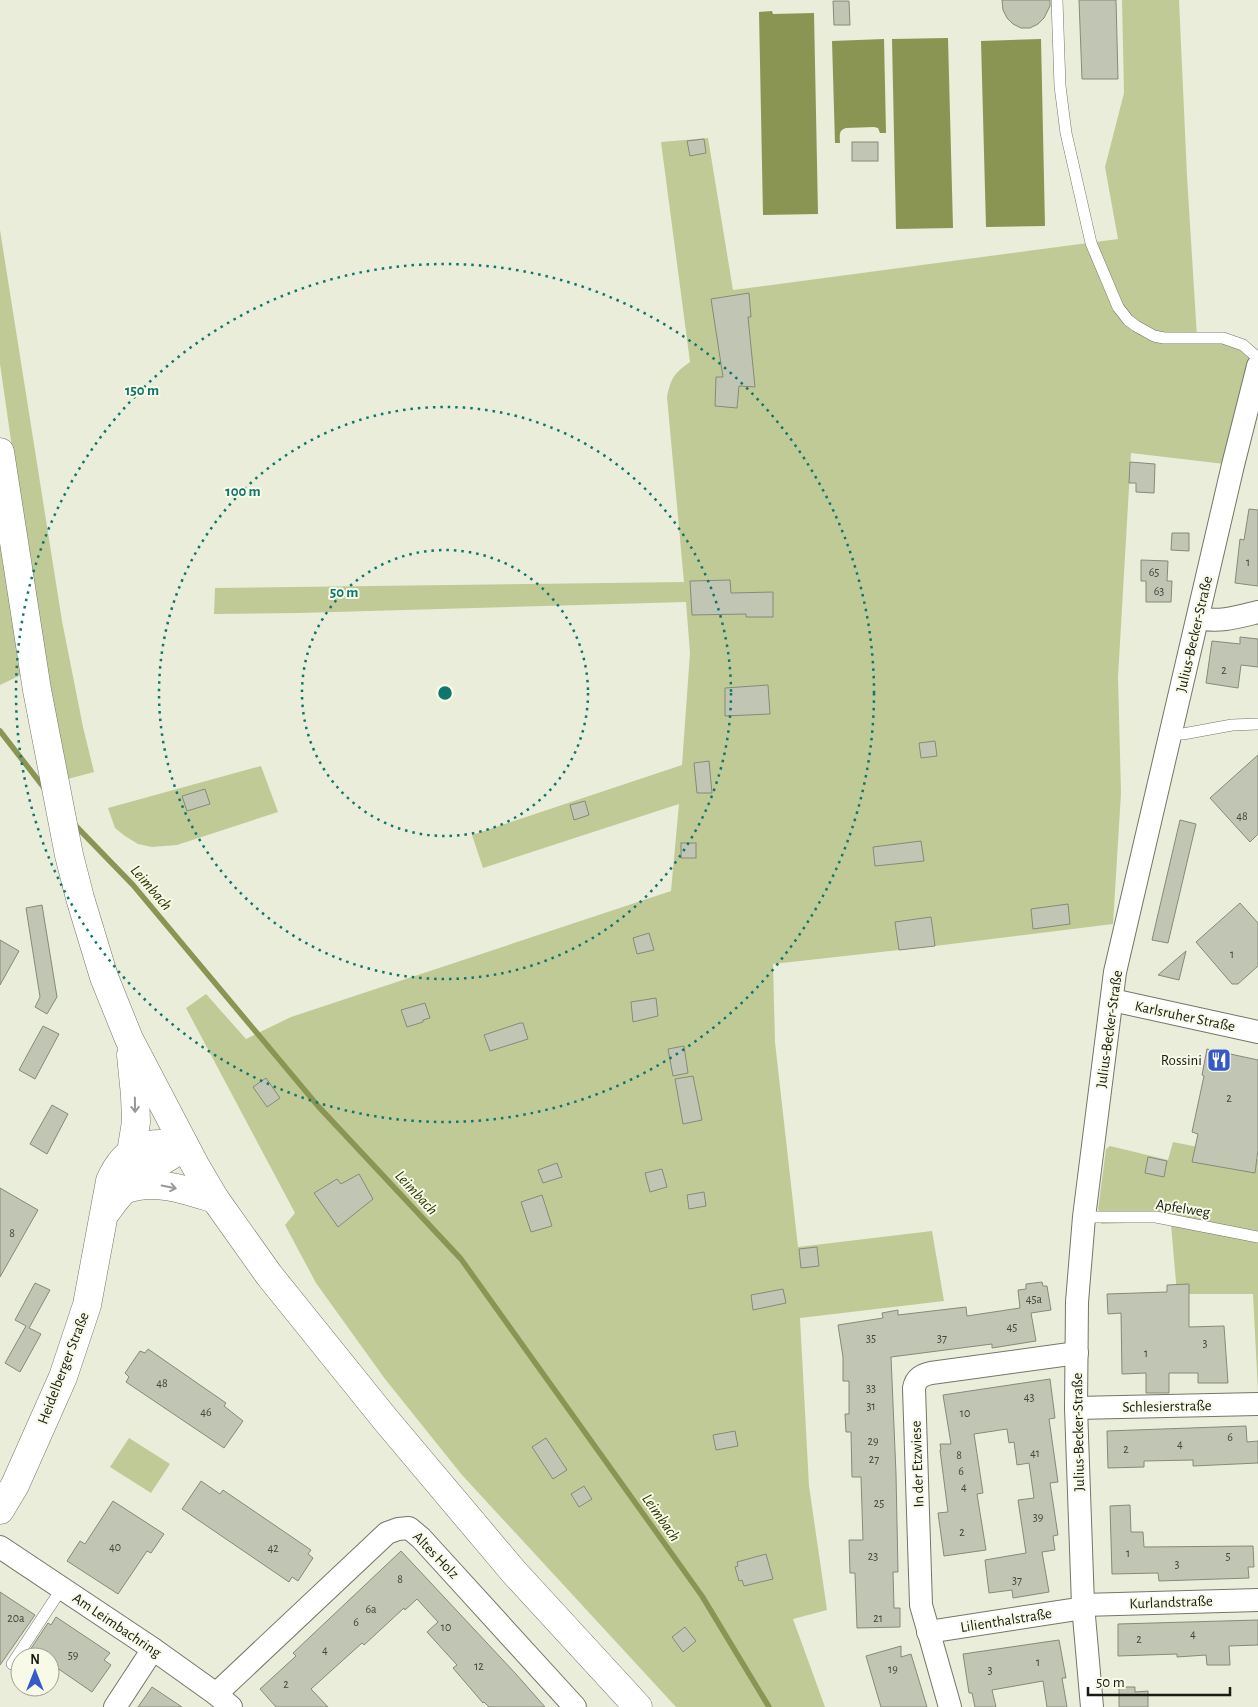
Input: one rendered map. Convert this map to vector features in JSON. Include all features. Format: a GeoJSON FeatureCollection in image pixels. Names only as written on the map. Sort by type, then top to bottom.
{"type":"FeatureCollection","features":[{"type":"Feature","properties":{"kind":"main road"},"geometry":{"type":"LineString","coordinates":[[0,452],[44,730],[69,855],[104,977],[129,1039],[185,1147],[215,1199],[269,1275],[385,1419],[513,1571],[638,1707]]}},
{"type":"Feature","properties":{"kind":"main road"},"geometry":{"type":"LineString","coordinates":[[129,1039],[136,1122],[131,1153]]}},
{"type":"Feature","properties":{"kind":"main road","name":"Heidelberger Straße"},"geometry":{"type":"LineString","coordinates":[[0,1510],[15,1485],[63,1377],[87,1305],[110,1181],[121,1160],[149,1144],[165,1143],[185,1147]]}},
{"type":"Feature","properties":{"kind":"main road","name":"Heidelberger Straße"},"geometry":{"type":"LineString","coordinates":[[104,1217],[123,1191],[144,1172],[185,1147]]}},
{"type":"Feature","properties":{"kind":"main road"},"geometry":{"type":"LineString","coordinates":[[123,1191],[134,1186],[155,1184],[215,1199]]}},
{"type":"Feature","properties":{"kind":"street","name":"Julius-Becker-Straße"},"geometry":{"type":"LineString","coordinates":[[1092,1707],[1084,1606],[1076,1408],[1078,1283],[1093,1217],[1115,972],[1198,618],[1250,432],[1258,366]]}},
{"type":"Feature","properties":{"kind":"street"},"geometry":{"type":"LineString","coordinates":[[1198,618],[1213,621],[1258,612]]}},
{"type":"Feature","properties":{"kind":"street","name":"Karlsruher Straße"},"geometry":{"type":"LineString","coordinates":[[1112,1000],[1258,1032]]}},
{"type":"Feature","properties":{"kind":"street","name":"In der Etzwiese"},"geometry":{"type":"LineString","coordinates":[[950,1707],[920,1599],[914,1388],[916,1382],[922,1376],[931,1373],[1076,1353]]}},
{"type":"Feature","properties":{"kind":"street","name":"Schlesierstraße"},"geometry":{"type":"LineString","coordinates":[[1076,1408],[1258,1404]]}},
{"type":"Feature","properties":{"kind":"street","name":"Altes Holz"},"geometry":{"type":"LineString","coordinates":[[224,1701],[387,1533],[409,1528],[421,1538],[575,1707]]}},
{"type":"Feature","properties":{"kind":"street","name":"Am Leimbachring"},"geometry":{"type":"LineString","coordinates":[[0,1546],[152,1649],[224,1701]]}},
{"type":"Feature","properties":{"kind":"street","name":"Kurlandstraße"},"geometry":{"type":"LineString","coordinates":[[1084,1606],[1258,1600]]}},
{"type":"Feature","properties":{"kind":"street","name":"Lilienthalstraße"},"geometry":{"type":"LineString","coordinates":[[928,1632],[1084,1606]]}},
{"type":"Feature","properties":{"kind":"street"},"geometry":{"type":"LineString","coordinates":[[115,1707],[152,1649]]}},
{"type":"Feature","properties":{"kind":"lane"},"geometry":{"type":"LineString","coordinates":[[1057,0],[1060,86],[1066,133],[1091,243],[1118,307],[1128,320],[1154,336],[1164,338],[1223,338],[1243,345],[1258,358]]}},
{"type":"Feature","properties":{"kind":"lane"},"geometry":{"type":"LineString","coordinates":[[1170,734],[1183,734],[1232,725],[1257,727]]}},
{"type":"Feature","properties":{"kind":"lane","name":"Apfelweg"},"geometry":{"type":"LineString","coordinates":[[1093,1217],[1156,1217],[1258,1237]]}},
{"type":"Feature","properties":{"kind":"lane"},"geometry":{"type":"LineString","coordinates":[[23,1647],[62,1588]]}},
{"type":"Feature","properties":{"kind":"shaded area"},"geometry":{"type":"Polygon","coordinates":[[[1122,0],[1179,0],[1197,337],[1216,337],[1258,358],[1233,465],[1131,453],[1118,677],[1121,793],[1113,924],[773,964],[775,1042],[798,1247],[932,1231],[944,1301],[800,1318],[809,1486],[827,1610],[793,1619],[825,1707],[676,1707],[462,1475],[385,1379],[316,1283],[285,1225],[295,1213],[186,1008],[206,994],[246,1039],[291,1017],[671,891],[679,804],[483,868],[472,835],[682,765],[690,653],[686,602],[214,614],[215,588],[684,582],[667,397],[674,376],[690,362],[661,142],[708,138],[733,290],[1118,239],[1105,167],[1124,93],[1122,0]]]}},
{"type":"Feature","properties":{"kind":"shaded area"},"geometry":{"type":"Polygon","coordinates":[[[772,11],[773,14],[814,13],[818,214],[763,215],[759,12],[772,11]]]}},
{"type":"Feature","properties":{"kind":"shaded area"},"geometry":{"type":"Polygon","coordinates":[[[948,38],[953,228],[896,229],[892,39],[948,38]]]}},
{"type":"Feature","properties":{"kind":"shaded area"},"geometry":{"type":"Polygon","coordinates":[[[884,39],[886,133],[880,133],[878,128],[874,127],[846,128],[841,132],[840,143],[835,143],[832,41],[884,39]]]}},
{"type":"Feature","properties":{"kind":"shaded area"},"geometry":{"type":"Polygon","coordinates":[[[1041,39],[1045,226],[986,227],[981,41],[1041,39]]]}},
{"type":"Feature","properties":{"kind":"shaded area"},"geometry":{"type":"Polygon","coordinates":[[[0,230],[62,621],[94,772],[64,780],[26,545],[0,364],[0,230]]]}},
{"type":"Feature","properties":{"kind":"shaded area"},"geometry":{"type":"Polygon","coordinates":[[[0,516],[25,673],[0,685],[0,516]]]}},
{"type":"Feature","properties":{"kind":"shaded area"},"geometry":{"type":"Polygon","coordinates":[[[261,766],[278,812],[177,845],[152,847],[138,844],[115,828],[108,808],[261,766]]]}},
{"type":"Feature","properties":{"kind":"shaded area"},"geometry":{"type":"Polygon","coordinates":[[[1173,1142],[1258,1159],[1258,1392],[1253,1294],[1177,1294],[1171,1224],[1153,1222],[1101,1224],[1102,1212],[1098,1210],[1106,1149],[1110,1146],[1168,1160],[1173,1142]]]}},
{"type":"Feature","properties":{"kind":"shaded area"},"geometry":{"type":"Polygon","coordinates":[[[129,1438],[170,1464],[151,1493],[110,1467],[129,1438]]]}},
{"type":"Feature","properties":{"kind":"building"},"geometry":{"type":"Polygon","coordinates":[[[1002,0],[1050,0],[1050,6],[1044,18],[1038,24],[1030,28],[1021,28],[1007,18],[1003,10],[1002,0]]]}},
{"type":"Feature","properties":{"kind":"building"},"geometry":{"type":"Polygon","coordinates":[[[1079,0],[1116,0],[1118,79],[1082,79],[1079,0]]]}},
{"type":"Feature","properties":{"kind":"building"},"geometry":{"type":"Polygon","coordinates":[[[833,1],[849,1],[850,25],[834,25],[833,1]]]}},
{"type":"Feature","properties":{"kind":"building"},"geometry":{"type":"Polygon","coordinates":[[[704,139],[706,153],[690,156],[687,141],[704,139]]]}},
{"type":"Feature","properties":{"kind":"building"},"geometry":{"type":"Polygon","coordinates":[[[852,142],[878,142],[878,161],[852,161],[852,142]]]}},
{"type":"Feature","properties":{"kind":"building"},"geometry":{"type":"Polygon","coordinates":[[[749,293],[751,317],[748,317],[755,387],[739,386],[737,408],[715,406],[716,377],[723,377],[711,299],[749,293]]]}},
{"type":"Feature","properties":{"kind":"building"},"geometry":{"type":"Polygon","coordinates":[[[1130,462],[1155,464],[1154,493],[1136,492],[1136,483],[1129,483],[1130,462]]]}},
{"type":"Feature","properties":{"kind":"building"},"geometry":{"type":"Polygon","coordinates":[[[1249,509],[1258,510],[1258,586],[1235,583],[1240,539],[1244,540],[1249,509]]]}},
{"type":"Feature","properties":{"kind":"building"},"geometry":{"type":"Polygon","coordinates":[[[1172,533],[1189,533],[1189,551],[1171,550],[1172,533]]]}},
{"type":"Feature","properties":{"kind":"building"},"geometry":{"type":"Polygon","coordinates":[[[1141,560],[1168,561],[1167,581],[1172,581],[1171,602],[1146,602],[1146,581],[1141,581],[1141,560]]]}},
{"type":"Feature","properties":{"kind":"building"},"geometry":{"type":"Polygon","coordinates":[[[730,580],[731,593],[773,592],[773,617],[746,617],[746,614],[692,615],[690,581],[730,580]]]}},
{"type":"Feature","properties":{"kind":"building"},"geometry":{"type":"Polygon","coordinates":[[[1240,637],[1258,639],[1258,667],[1241,665],[1238,688],[1206,683],[1212,641],[1240,644],[1240,637]]]}},
{"type":"Feature","properties":{"kind":"building"},"geometry":{"type":"Polygon","coordinates":[[[768,685],[770,714],[725,716],[725,688],[768,685]]]}},
{"type":"Feature","properties":{"kind":"building"},"geometry":{"type":"Polygon","coordinates":[[[935,741],[937,756],[921,758],[919,743],[935,741]]]}},
{"type":"Feature","properties":{"kind":"building"},"geometry":{"type":"Polygon","coordinates":[[[1258,755],[1258,834],[1250,842],[1210,798],[1258,755]]]}},
{"type":"Feature","properties":{"kind":"building"},"geometry":{"type":"Polygon","coordinates":[[[709,761],[712,793],[697,793],[694,763],[709,761]]]}},
{"type":"Feature","properties":{"kind":"building"},"geometry":{"type":"Polygon","coordinates":[[[205,789],[210,804],[187,811],[182,796],[205,789]]]}},
{"type":"Feature","properties":{"kind":"building"},"geometry":{"type":"Polygon","coordinates":[[[585,801],[589,815],[574,820],[570,805],[585,801]]]}},
{"type":"Feature","properties":{"kind":"building"},"geometry":{"type":"Polygon","coordinates":[[[1180,820],[1196,824],[1168,943],[1152,940],[1180,820]]]}},
{"type":"Feature","properties":{"kind":"building"},"geometry":{"type":"Polygon","coordinates":[[[921,841],[924,861],[875,866],[873,847],[921,841]]]}},
{"type":"Feature","properties":{"kind":"building"},"geometry":{"type":"Polygon","coordinates":[[[681,843],[696,843],[696,858],[681,858],[681,843]]]}},
{"type":"Feature","properties":{"kind":"building"},"geometry":{"type":"Polygon","coordinates":[[[1240,903],[1258,923],[1258,966],[1238,984],[1232,984],[1196,942],[1240,903]]]}},
{"type":"Feature","properties":{"kind":"building"},"geometry":{"type":"Polygon","coordinates":[[[1068,904],[1070,924],[1033,929],[1031,909],[1068,904]]]}},
{"type":"Feature","properties":{"kind":"building"},"geometry":{"type":"Polygon","coordinates":[[[42,905],[57,997],[47,1014],[35,1007],[40,997],[26,908],[42,905]]]}},
{"type":"Feature","properties":{"kind":"building"},"geometry":{"type":"Polygon","coordinates":[[[931,917],[935,946],[899,950],[895,922],[931,917]]]}},
{"type":"Feature","properties":{"kind":"building"},"geometry":{"type":"Polygon","coordinates":[[[649,933],[654,950],[637,954],[633,938],[649,933]]]}},
{"type":"Feature","properties":{"kind":"building"},"geometry":{"type":"Polygon","coordinates":[[[0,940],[19,951],[0,985],[0,940]]]}},
{"type":"Feature","properties":{"kind":"building"},"geometry":{"type":"Polygon","coordinates":[[[1186,951],[1179,980],[1158,975],[1186,951]]]}},
{"type":"Feature","properties":{"kind":"building"},"geometry":{"type":"Polygon","coordinates":[[[656,998],[658,1016],[633,1022],[631,1002],[656,998]]]}},
{"type":"Feature","properties":{"kind":"building"},"geometry":{"type":"Polygon","coordinates":[[[425,1003],[430,1018],[407,1027],[401,1010],[425,1003]]]}},
{"type":"Feature","properties":{"kind":"building"},"geometry":{"type":"Polygon","coordinates":[[[523,1023],[528,1039],[490,1051],[484,1035],[523,1023]]]}},
{"type":"Feature","properties":{"kind":"building"},"geometry":{"type":"Polygon","coordinates":[[[43,1026],[59,1034],[35,1079],[19,1070],[43,1026]]]}},
{"type":"Feature","properties":{"kind":"building"},"geometry":{"type":"Polygon","coordinates":[[[684,1046],[688,1073],[673,1076],[668,1049],[684,1046]]]}},
{"type":"Feature","properties":{"kind":"building"},"geometry":{"type":"Polygon","coordinates":[[[1207,1049],[1258,1060],[1258,1150],[1255,1173],[1192,1162],[1198,1134],[1192,1132],[1204,1076],[1202,1075],[1207,1049]]]}},
{"type":"Feature","properties":{"kind":"building"},"geometry":{"type":"Polygon","coordinates":[[[693,1076],[702,1120],[683,1124],[675,1079],[693,1076]]]}},
{"type":"Feature","properties":{"kind":"building"},"geometry":{"type":"Polygon","coordinates":[[[266,1078],[280,1098],[267,1107],[253,1087],[266,1078]]]}},
{"type":"Feature","properties":{"kind":"building"},"geometry":{"type":"Polygon","coordinates":[[[52,1105],[68,1114],[47,1154],[30,1144],[52,1105]]]}},
{"type":"Feature","properties":{"kind":"building"},"geometry":{"type":"Polygon","coordinates":[[[1148,1157],[1167,1161],[1164,1177],[1145,1173],[1148,1157]]]}},
{"type":"Feature","properties":{"kind":"building"},"geometry":{"type":"Polygon","coordinates":[[[557,1163],[562,1177],[543,1183],[538,1170],[557,1163]]]}},
{"type":"Feature","properties":{"kind":"building"},"geometry":{"type":"Polygon","coordinates":[[[662,1169],[667,1187],[650,1192],[645,1173],[662,1169]]]}},
{"type":"Feature","properties":{"kind":"building"},"geometry":{"type":"Polygon","coordinates":[[[359,1174],[373,1199],[338,1227],[314,1193],[337,1179],[341,1184],[359,1174]]]}},
{"type":"Feature","properties":{"kind":"building"},"geometry":{"type":"Polygon","coordinates":[[[0,1188],[38,1210],[0,1277],[0,1188]]]}},
{"type":"Feature","properties":{"kind":"building"},"geometry":{"type":"Polygon","coordinates":[[[704,1192],[706,1206],[689,1209],[687,1195],[704,1192]]]}},
{"type":"Feature","properties":{"kind":"building"},"geometry":{"type":"Polygon","coordinates":[[[542,1195],[552,1226],[531,1232],[521,1202],[542,1195]]]}},
{"type":"Feature","properties":{"kind":"building"},"geometry":{"type":"Polygon","coordinates":[[[817,1247],[819,1266],[801,1268],[799,1249],[817,1247]]]}},
{"type":"Feature","properties":{"kind":"building"},"geometry":{"type":"Polygon","coordinates":[[[1042,1282],[1043,1286],[1047,1286],[1051,1310],[1031,1313],[1036,1341],[992,1348],[992,1344],[891,1357],[898,1572],[893,1572],[894,1608],[900,1608],[900,1627],[857,1628],[855,1573],[850,1573],[849,1540],[863,1540],[861,1477],[852,1477],[851,1432],[846,1432],[845,1414],[849,1414],[849,1381],[843,1381],[843,1357],[838,1325],[883,1318],[882,1313],[898,1310],[898,1315],[966,1307],[967,1316],[1020,1308],[1018,1290],[1026,1289],[1026,1284],[1042,1282]]]}},
{"type":"Feature","properties":{"kind":"building"},"geometry":{"type":"Polygon","coordinates":[[[35,1283],[50,1290],[29,1328],[41,1334],[20,1372],[5,1363],[26,1326],[15,1320],[35,1283]]]}},
{"type":"Feature","properties":{"kind":"building"},"geometry":{"type":"Polygon","coordinates":[[[1189,1284],[1189,1327],[1224,1326],[1228,1383],[1198,1383],[1198,1373],[1169,1373],[1169,1393],[1146,1393],[1146,1373],[1122,1374],[1121,1313],[1108,1314],[1107,1294],[1167,1292],[1167,1285],[1189,1284]]]}},
{"type":"Feature","properties":{"kind":"building"},"geometry":{"type":"Polygon","coordinates":[[[783,1289],[786,1303],[753,1310],[751,1295],[783,1289]]]}},
{"type":"Feature","properties":{"kind":"building"},"geometry":{"type":"Polygon","coordinates":[[[148,1349],[226,1403],[224,1406],[243,1421],[224,1448],[126,1382],[129,1377],[125,1373],[140,1351],[145,1353],[148,1349]]]}},
{"type":"Feature","properties":{"kind":"building"},"geometry":{"type":"Polygon","coordinates":[[[1050,1379],[1055,1418],[1049,1419],[1058,1482],[1050,1483],[1058,1535],[1053,1536],[1055,1550],[1042,1552],[1049,1592],[1013,1598],[1012,1590],[989,1593],[985,1560],[1026,1553],[1018,1500],[1034,1498],[1029,1463],[1017,1465],[1014,1442],[1009,1443],[1007,1429],[974,1434],[983,1493],[977,1494],[986,1550],[944,1556],[938,1513],[948,1512],[940,1444],[951,1444],[943,1395],[1050,1379]]]}},
{"type":"Feature","properties":{"kind":"building"},"geometry":{"type":"Polygon","coordinates":[[[1246,1426],[1247,1442],[1258,1441],[1258,1463],[1193,1466],[1193,1460],[1144,1461],[1144,1467],[1108,1468],[1107,1431],[1246,1426]]]}},
{"type":"Feature","properties":{"kind":"building"},"geometry":{"type":"Polygon","coordinates":[[[735,1431],[738,1446],[716,1450],[713,1435],[735,1431]]]}},
{"type":"Feature","properties":{"kind":"building"},"geometry":{"type":"Polygon","coordinates":[[[546,1438],[567,1470],[553,1479],[532,1447],[546,1438]]]}},
{"type":"Feature","properties":{"kind":"building"},"geometry":{"type":"Polygon","coordinates":[[[201,1481],[220,1494],[223,1490],[311,1550],[308,1554],[313,1558],[298,1581],[292,1577],[289,1582],[182,1509],[201,1481]]]}},
{"type":"Feature","properties":{"kind":"building"},"geometry":{"type":"Polygon","coordinates":[[[584,1486],[592,1499],[579,1507],[571,1494],[584,1486]]]}},
{"type":"Feature","properties":{"kind":"building"},"geometry":{"type":"Polygon","coordinates":[[[113,1501],[164,1534],[151,1553],[147,1551],[118,1594],[67,1561],[80,1541],[85,1544],[113,1501]]]}},
{"type":"Feature","properties":{"kind":"building"},"geometry":{"type":"Polygon","coordinates":[[[1130,1505],[1131,1532],[1143,1532],[1144,1547],[1253,1546],[1254,1567],[1248,1567],[1249,1578],[1159,1581],[1158,1573],[1112,1574],[1110,1506],[1130,1505]]]}},
{"type":"Feature","properties":{"kind":"building"},"geometry":{"type":"Polygon","coordinates":[[[401,1551],[545,1707],[489,1707],[483,1703],[453,1668],[457,1665],[427,1632],[438,1622],[417,1599],[405,1610],[404,1608],[364,1645],[362,1643],[311,1689],[328,1707],[276,1707],[260,1689],[296,1656],[293,1653],[401,1551]]]}},
{"type":"Feature","properties":{"kind":"building"},"geometry":{"type":"Polygon","coordinates":[[[766,1554],[773,1579],[744,1586],[742,1580],[739,1581],[735,1567],[738,1566],[737,1562],[766,1554]]]}},
{"type":"Feature","properties":{"kind":"building"},"geometry":{"type":"Polygon","coordinates":[[[0,1592],[35,1615],[13,1647],[10,1647],[10,1651],[0,1665],[0,1592]]]}},
{"type":"Feature","properties":{"kind":"building"},"geometry":{"type":"Polygon","coordinates":[[[56,1617],[110,1653],[104,1660],[111,1665],[92,1692],[60,1670],[60,1647],[32,1647],[48,1623],[51,1625],[56,1617]]]}},
{"type":"Feature","properties":{"kind":"building"},"geometry":{"type":"Polygon","coordinates":[[[1258,1620],[1258,1645],[1229,1646],[1230,1665],[1207,1665],[1206,1655],[1177,1657],[1177,1654],[1118,1656],[1118,1624],[1258,1620]]]}},
{"type":"Feature","properties":{"kind":"building"},"geometry":{"type":"Polygon","coordinates":[[[685,1627],[696,1641],[683,1652],[672,1637],[685,1627]]]}},
{"type":"Feature","properties":{"kind":"building"},"geometry":{"type":"Polygon","coordinates":[[[1059,1640],[1066,1678],[1062,1678],[1067,1707],[1047,1707],[1043,1681],[992,1690],[996,1707],[975,1707],[972,1693],[969,1693],[963,1654],[1059,1640]]]}},
{"type":"Feature","properties":{"kind":"building"},"geometry":{"type":"Polygon","coordinates":[[[901,1646],[901,1657],[911,1654],[927,1707],[881,1707],[866,1656],[901,1646]]]}},
{"type":"Feature","properties":{"kind":"building"},"geometry":{"type":"Polygon","coordinates":[[[152,1687],[182,1707],[138,1707],[152,1687]]]}},
{"type":"Feature","properties":{"kind":"building"},"geometry":{"type":"Polygon","coordinates":[[[1119,1687],[1135,1687],[1135,1692],[1148,1691],[1148,1707],[1119,1707],[1119,1687]]]}},
{"type":"Feature","properties":{"kind":"waterway","name":"Leimbach"},"geometry":{"type":"LineString","coordinates":[[0,731],[45,789]]}},
{"type":"Feature","properties":{"kind":"waterway","name":"Leimbach"},"geometry":{"type":"LineString","coordinates":[[73,823],[133,885],[318,1106],[461,1259],[702,1596],[769,1707]]}},
{"type":"Feature","properties":{"kind":"place","name":"Rossini"},"geometry":{"type":"Point","coordinates":[1219,1060]}}]}
